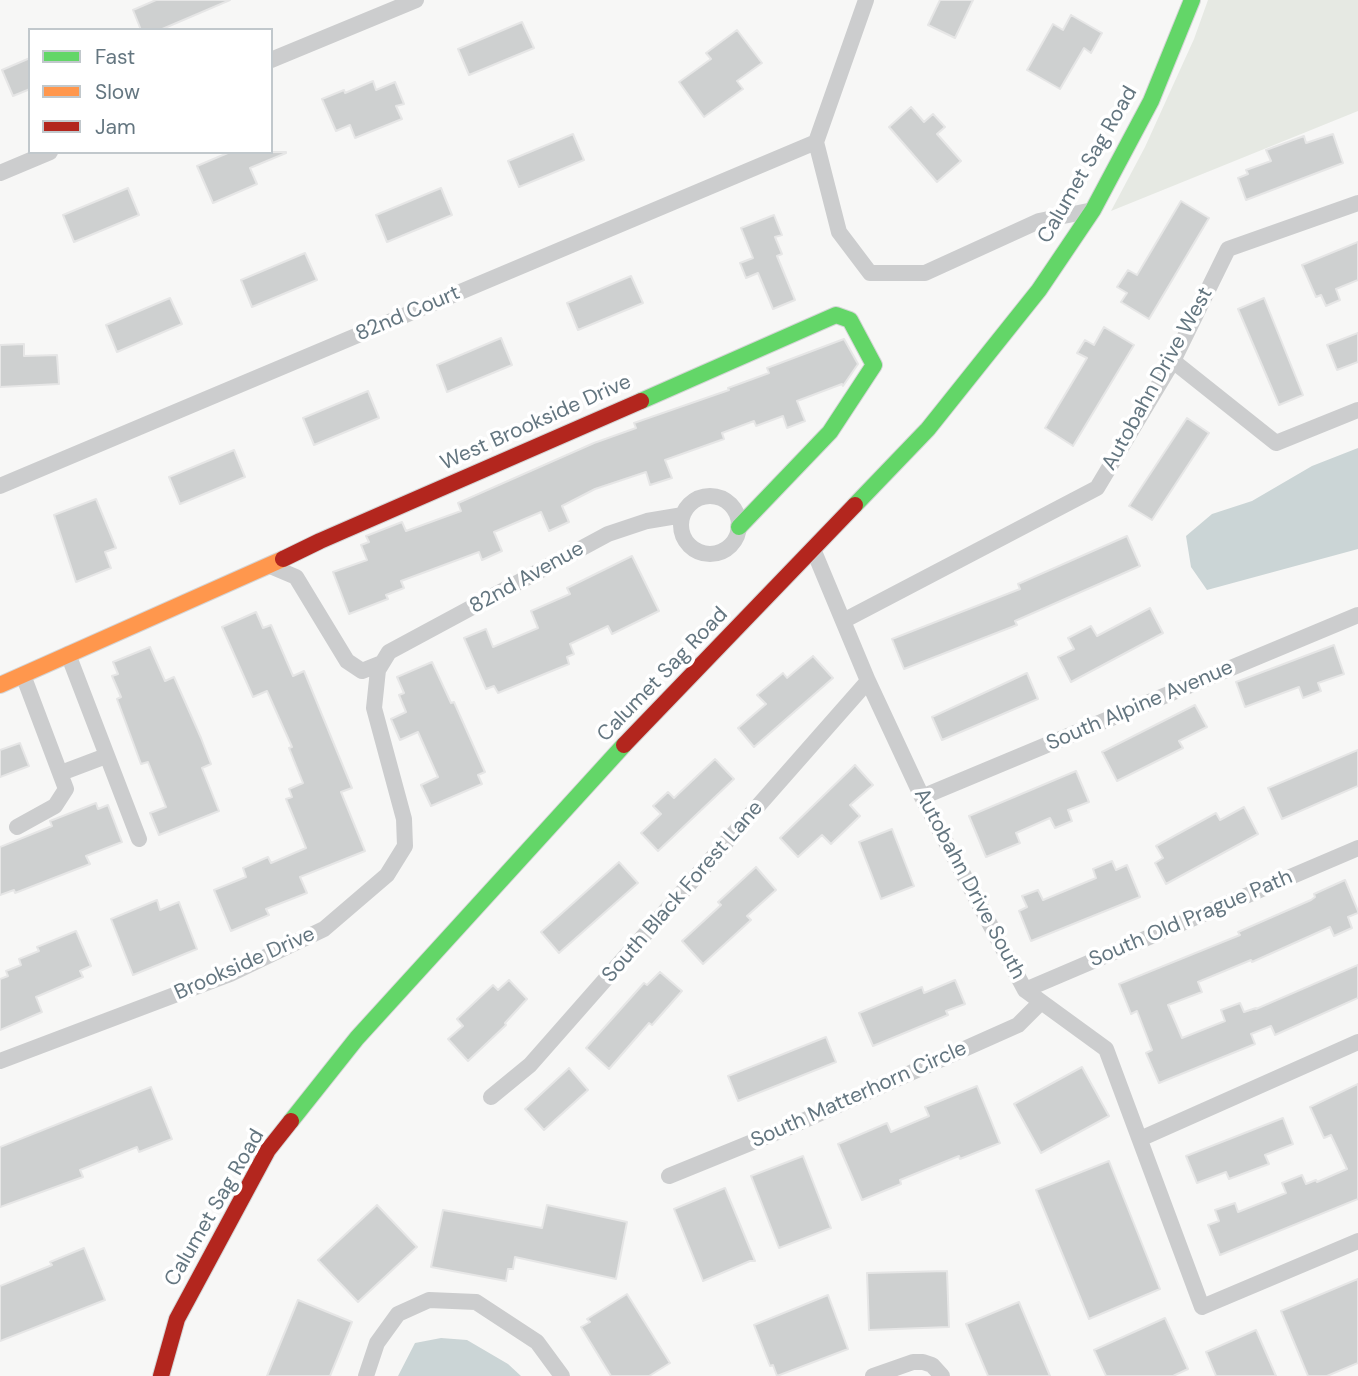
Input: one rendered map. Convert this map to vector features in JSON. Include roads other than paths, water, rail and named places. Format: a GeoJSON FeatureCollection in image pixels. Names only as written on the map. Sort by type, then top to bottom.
{"type":"FeatureCollection","features":[{"type":"Feature","properties":{"kind":"main road","name":"Calumet Sag Road"},"geometry":{"type":"LineString","coordinates":[[160,1376],[177,1319],[268,1150],[357,1038],[606,764],[928,429],[1039,290],[1093,210],[1151,100],[1192,0]]}},
{"type":"Feature","properties":{"kind":"main road","name":"West Brookside Drive"},"geometry":{"type":"LineString","coordinates":[[0,685],[270,566],[332,535],[836,315],[850,320],[874,365],[830,432],[739,527]]}},
{"type":"Feature","properties":{"kind":"street"},"geometry":{"type":"LineString","coordinates":[[273,59],[416,0]]}},
{"type":"Feature","properties":{"kind":"street"},"geometry":{"type":"LineString","coordinates":[[866,0],[816,142],[839,233],[870,273],[925,273],[1039,221],[1093,210]]}},
{"type":"Feature","properties":{"kind":"street","name":"82nd Court"},"geometry":{"type":"LineString","coordinates":[[0,486],[816,142]]}},
{"type":"Feature","properties":{"kind":"street"},"geometry":{"type":"LineString","coordinates":[[0,173],[45,154]]}},
{"type":"Feature","properties":{"kind":"street","name":"Autobahn Drive West"},"geometry":{"type":"LineString","coordinates":[[843,621],[1097,488],[1173,361],[1228,249],[1358,203]]}},
{"type":"Feature","properties":{"kind":"street"},"geometry":{"type":"LineString","coordinates":[[1173,361],[1276,443],[1358,410]]}},
{"type":"Feature","properties":{"kind":"street"},"geometry":{"type":"LineString","coordinates":[[716,497],[731,504],[739,527],[731,546],[718,554],[710,555],[691,548],[683,537],[682,515],[694,500],[716,497]]}},
{"type":"Feature","properties":{"kind":"street","name":"82nd Avenue"},"geometry":{"type":"LineString","coordinates":[[382,663],[389,652],[608,534],[647,521],[682,515]]}},
{"type":"Feature","properties":{"kind":"street","name":"Autobahn Drive South"},"geometry":{"type":"LineString","coordinates":[[813,549],[922,797],[1025,990],[1106,1049],[1202,1307],[1358,1241]]}},
{"type":"Feature","properties":{"kind":"street"},"geometry":{"type":"LineString","coordinates":[[270,566],[296,578],[346,661],[362,671],[382,663]]}},
{"type":"Feature","properties":{"kind":"street","name":"South Alpine Avenue"},"geometry":{"type":"LineString","coordinates":[[922,797],[1358,615]]}},
{"type":"Feature","properties":{"kind":"street"},"geometry":{"type":"LineString","coordinates":[[68,654],[139,839]]}},
{"type":"Feature","properties":{"kind":"street","name":"Brookside Drive"},"geometry":{"type":"LineString","coordinates":[[0,1061],[242,969],[324,929],[387,876],[405,846],[404,819],[374,708],[378,670],[382,663]]}},
{"type":"Feature","properties":{"kind":"street"},"geometry":{"type":"LineString","coordinates":[[17,827],[55,806],[66,789],[23,675]]}},
{"type":"Feature","properties":{"kind":"street","name":"South Black Forest Lane"},"geometry":{"type":"LineString","coordinates":[[491,1097],[530,1065],[869,681]]}},
{"type":"Feature","properties":{"kind":"street"},"geometry":{"type":"LineString","coordinates":[[61,773],[106,756]]}},
{"type":"Feature","properties":{"kind":"street","name":"South Old Prague Path"},"geometry":{"type":"LineString","coordinates":[[1025,990],[1358,848]]}},
{"type":"Feature","properties":{"kind":"street","name":"South Matterhorn Circle"},"geometry":{"type":"LineString","coordinates":[[670,1176],[787,1128],[1018,1025],[1041,1002]]}},
{"type":"Feature","properties":{"kind":"street"},"geometry":{"type":"LineString","coordinates":[[1140,1139],[1358,1042]]}},
{"type":"Feature","properties":{"kind":"street"},"geometry":{"type":"LineString","coordinates":[[366,1376],[377,1343],[398,1314],[429,1300],[476,1303],[537,1342],[562,1376]]}},
{"type":"Feature","properties":{"kind":"street"},"geometry":{"type":"LineString","coordinates":[[873,1376],[913,1362],[923,1362],[932,1365],[942,1376]]}}]}
